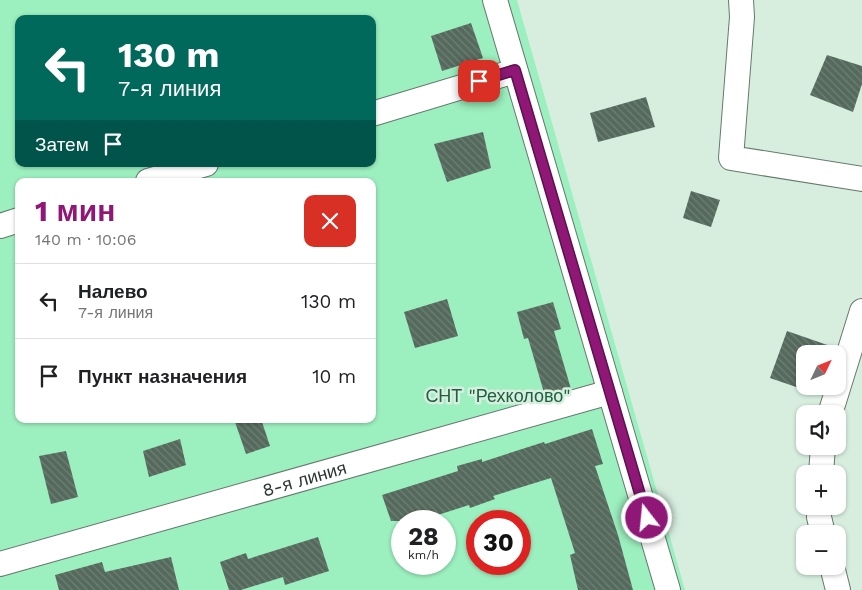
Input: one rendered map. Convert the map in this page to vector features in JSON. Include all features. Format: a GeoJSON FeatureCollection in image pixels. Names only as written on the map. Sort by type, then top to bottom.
{"type":"FeatureCollection","features":[{"type":"Feature","properties":{"kind":"street"},"geometry":{"type":"LineString","coordinates":[[495,0],[668,590]]}},
{"type":"Feature","properties":{"kind":"street"},"geometry":{"type":"LineString","coordinates":[[741,0],[742,17],[732,158],[862,179]]}},
{"type":"Feature","properties":{"kind":"street"},"geometry":{"type":"LineString","coordinates":[[376,113],[515,70]]}},
{"type":"Feature","properties":{"kind":"street"},"geometry":{"type":"LineString","coordinates":[[158,178],[196,167]]}},
{"type":"Feature","properties":{"kind":"street"},"geometry":{"type":"LineString","coordinates":[[0,226],[15,221]]}},
{"type":"Feature","properties":{"kind":"street"},"geometry":{"type":"LineString","coordinates":[[833,405],[862,311]]}},
{"type":"Feature","properties":{"kind":"street","name":"8-я линия"},"geometry":{"type":"LineString","coordinates":[[0,564],[610,392]]}},
{"type":"Feature","properties":{"kind":"street"},"geometry":{"type":"LineString","coordinates":[[834,575],[838,590]]}},
{"type":"Feature","properties":{"kind":"green space","name":"СНТ \"Рехколово\""},"geometry":{"type":"Polygon","coordinates":[[[0,0],[517,0],[685,590],[0,590],[0,0]]]}},
{"type":"Feature","properties":{"kind":"building"},"geometry":{"type":"Polygon","coordinates":[[[471,23],[483,58],[442,71],[431,36],[471,23]]]}},
{"type":"Feature","properties":{"kind":"building"},"geometry":{"type":"Polygon","coordinates":[[[827,55],[862,66],[862,84],[853,112],[810,95],[827,55]]]}},
{"type":"Feature","properties":{"kind":"building"},"geometry":{"type":"Polygon","coordinates":[[[646,97],[655,127],[598,142],[590,113],[646,97]]]}},
{"type":"Feature","properties":{"kind":"building"},"geometry":{"type":"Polygon","coordinates":[[[483,132],[491,168],[447,182],[434,144],[483,132]]]}},
{"type":"Feature","properties":{"kind":"building"},"geometry":{"type":"Polygon","coordinates":[[[691,191],[720,200],[711,227],[683,218],[691,191]]]}},
{"type":"Feature","properties":{"kind":"building"},"geometry":{"type":"Polygon","coordinates":[[[447,299],[458,336],[415,348],[404,312],[447,299]]]}},
{"type":"Feature","properties":{"kind":"building"},"geometry":{"type":"Polygon","coordinates":[[[553,302],[561,329],[554,331],[571,389],[545,396],[528,338],[524,339],[517,312],[553,302]]]}},
{"type":"Feature","properties":{"kind":"building"},"geometry":{"type":"Polygon","coordinates":[[[787,331],[827,345],[796,345],[796,387],[770,378],[787,331]]]}},
{"type":"Feature","properties":{"kind":"building"},"geometry":{"type":"Polygon","coordinates":[[[235,423],[262,423],[270,446],[246,454],[235,423]]]}},
{"type":"Feature","properties":{"kind":"building"},"geometry":{"type":"Polygon","coordinates":[[[592,429],[603,464],[595,466],[618,535],[633,590],[578,590],[570,555],[575,553],[551,478],[493,496],[495,499],[470,508],[469,505],[453,510],[391,510],[391,521],[382,495],[458,471],[457,466],[482,459],[482,462],[544,442],[545,444],[592,429]]]}},
{"type":"Feature","properties":{"kind":"building"},"geometry":{"type":"Polygon","coordinates":[[[180,439],[186,465],[149,477],[143,451],[180,439]]]}},
{"type":"Feature","properties":{"kind":"building"},"geometry":{"type":"Polygon","coordinates":[[[66,451],[78,497],[51,504],[39,456],[66,451]]]}},
{"type":"Feature","properties":{"kind":"building"},"geometry":{"type":"Polygon","coordinates":[[[318,537],[329,571],[285,585],[283,577],[241,590],[229,590],[220,562],[246,553],[248,559],[318,537]]]}},
{"type":"Feature","properties":{"kind":"building"},"geometry":{"type":"Polygon","coordinates":[[[171,557],[179,590],[59,590],[55,575],[102,562],[105,572],[171,557]]]}},
{"type":"Feature","properties":{"kind":"route"},"geometry":{"type":"LineString","coordinates":[[479,81],[515,70],[647,518]]}}]}
